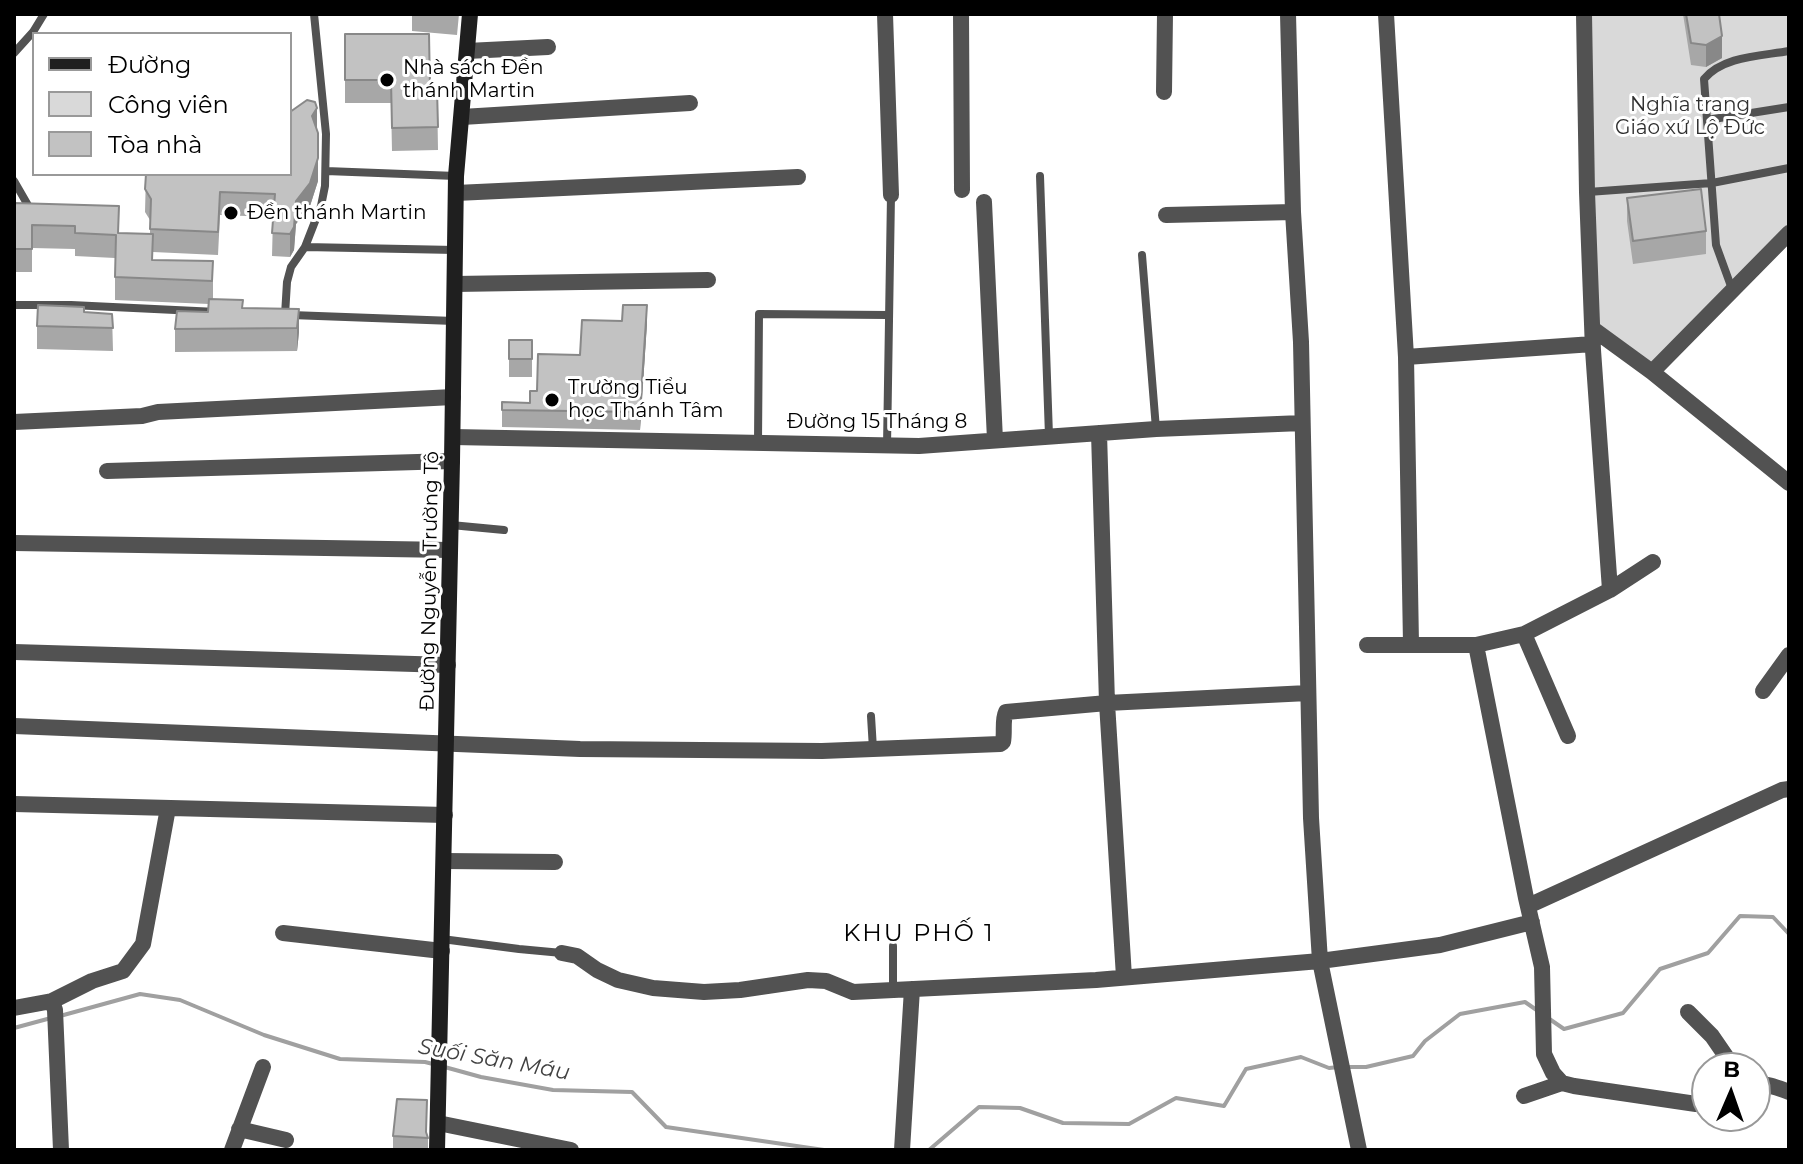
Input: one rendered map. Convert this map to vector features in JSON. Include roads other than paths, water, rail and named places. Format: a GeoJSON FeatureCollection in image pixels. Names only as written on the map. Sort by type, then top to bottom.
{"type":"FeatureCollection","features":[{"type":"Feature","properties":{"kind":"main road","name":"Đường Nguyễn Trường Tộ"},"geometry":{"type":"LineString","coordinates":[[437,1150],[456,185],[470,14]]}},
{"type":"Feature","properties":{"kind":"street"},"geometry":{"type":"LineString","coordinates":[[885,14],[891,195]]}},
{"type":"Feature","properties":{"kind":"street"},"geometry":{"type":"LineString","coordinates":[[961,14],[962,190]]}},
{"type":"Feature","properties":{"kind":"street"},"geometry":{"type":"LineString","coordinates":[[1164,92],[1165,14]]}},
{"type":"Feature","properties":{"kind":"street"},"geometry":{"type":"LineString","coordinates":[[1288,14],[1293,212],[1301,342],[1311,818],[1320,961],[1359,1150]]}},
{"type":"Feature","properties":{"kind":"street"},"geometry":{"type":"LineString","coordinates":[[1386,14],[1406,357],[1411,644]]}},
{"type":"Feature","properties":{"kind":"street"},"geometry":{"type":"LineString","coordinates":[[1584,14],[1593,336],[1610,590]]}},
{"type":"Feature","properties":{"kind":"street"},"geometry":{"type":"LineString","coordinates":[[467,51],[548,47]]}},
{"type":"Feature","properties":{"kind":"street"},"geometry":{"type":"LineString","coordinates":[[462,117],[690,103]]}},
{"type":"Feature","properties":{"kind":"street"},"geometry":{"type":"LineString","coordinates":[[456,185],[798,177]]}},
{"type":"Feature","properties":{"kind":"street"},"geometry":{"type":"LineString","coordinates":[[984,202],[995,440]]}},
{"type":"Feature","properties":{"kind":"street"},"geometry":{"type":"LineString","coordinates":[[1166,215],[1293,212]]}},
{"type":"Feature","properties":{"kind":"street"},"geometry":{"type":"LineString","coordinates":[[1652,372],[1789,233]]}},
{"type":"Feature","properties":{"kind":"street"},"geometry":{"type":"LineString","coordinates":[[455,284],[708,280]]}},
{"type":"Feature","properties":{"kind":"street"},"geometry":{"type":"LineString","coordinates":[[1406,357],[1593,336],[1652,372],[1789,483]]}},
{"type":"Feature","properties":{"kind":"street"},"geometry":{"type":"LineString","coordinates":[[14,422],[453,397]]}},
{"type":"Feature","properties":{"kind":"street","name":"Đường 15 Tháng 8"},"geometry":{"type":"LineString","coordinates":[[453,437],[919,446],[1156,429],[1302,423]]}},
{"type":"Feature","properties":{"kind":"street"},"geometry":{"type":"LineString","coordinates":[[1099,433],[1107,703],[1124,977]]}},
{"type":"Feature","properties":{"kind":"street"},"geometry":{"type":"LineString","coordinates":[[107,471],[452,461]]}},
{"type":"Feature","properties":{"kind":"street"},"geometry":{"type":"LineString","coordinates":[[14,543],[450,550]]}},
{"type":"Feature","properties":{"kind":"street"},"geometry":{"type":"LineString","coordinates":[[1367,645],[1476,645],[1524,634],[1610,590],[1653,562]]}},
{"type":"Feature","properties":{"kind":"street"},"geometry":{"type":"LineString","coordinates":[[1524,634],[1568,736]]}},
{"type":"Feature","properties":{"kind":"street"},"geometry":{"type":"LineString","coordinates":[[1476,645],[1542,967],[1544,1054],[1562,1083]]}},
{"type":"Feature","properties":{"kind":"street"},"geometry":{"type":"LineString","coordinates":[[14,652],[448,665]]}},
{"type":"Feature","properties":{"kind":"street"},"geometry":{"type":"LineString","coordinates":[[1763,691],[1789,655]]}},
{"type":"Feature","properties":{"kind":"street"},"geometry":{"type":"LineString","coordinates":[[14,726],[596,749],[822,751],[1000,744],[1004,738],[1006,712],[1107,703],[1308,693]]}},
{"type":"Feature","properties":{"kind":"street"},"geometry":{"type":"LineString","coordinates":[[562,953],[577,956],[618,980],[653,988],[704,992],[808,980],[826,981],[853,992],[1124,977],[1320,961],[1440,945],[1530,914],[1688,831],[1789,789]]}},
{"type":"Feature","properties":{"kind":"street"},"geometry":{"type":"LineString","coordinates":[[14,804],[445,815]]}},
{"type":"Feature","properties":{"kind":"street"},"geometry":{"type":"LineString","coordinates":[[14,1008],[54,1013],[92,981],[123,971],[143,944],[168,808]]}},
{"type":"Feature","properties":{"kind":"street"},"geometry":{"type":"LineString","coordinates":[[444,861],[555,862]]}},
{"type":"Feature","properties":{"kind":"street"},"geometry":{"type":"LineString","coordinates":[[283,933],[442,945]]}},
{"type":"Feature","properties":{"kind":"street"},"geometry":{"type":"LineString","coordinates":[[902,1148],[912,989]]}},
{"type":"Feature","properties":{"kind":"street"},"geometry":{"type":"LineString","coordinates":[[1688,1012],[1723,1052]]}},
{"type":"Feature","properties":{"kind":"street"},"geometry":{"type":"LineString","coordinates":[[54,1013],[61,1150]]}},
{"type":"Feature","properties":{"kind":"street"},"geometry":{"type":"LineString","coordinates":[[232,1150],[263,1067]]}},
{"type":"Feature","properties":{"kind":"street"},"geometry":{"type":"LineString","coordinates":[[1524,1096],[1562,1083],[1691,1103]]}},
{"type":"Feature","properties":{"kind":"street"},"geometry":{"type":"LineString","coordinates":[[438,1123],[571,1150]]}},
{"type":"Feature","properties":{"kind":"street"},"geometry":{"type":"LineString","coordinates":[[239,1129],[286,1140]]}},
{"type":"Feature","properties":{"kind":"lane"},"geometry":{"type":"LineString","coordinates":[[33,32],[44,14]]}},
{"type":"Feature","properties":{"kind":"lane"},"geometry":{"type":"LineString","coordinates":[[285,315],[291,267],[305,247],[321,206],[326,171],[314,14]]}},
{"type":"Feature","properties":{"kind":"lane"},"geometry":{"type":"LineString","coordinates":[[14,53],[32,33]]}},
{"type":"Feature","properties":{"kind":"lane"},"geometry":{"type":"LineString","coordinates":[[1733,290],[1716,245],[1704,79],[1709,73],[1735,60],[1789,51]]}},
{"type":"Feature","properties":{"kind":"lane"},"geometry":{"type":"LineString","coordinates":[[1707,120],[1789,107]]}},
{"type":"Feature","properties":{"kind":"lane"},"geometry":{"type":"LineString","coordinates":[[1587,192],[1712,183],[1789,168]]}},
{"type":"Feature","properties":{"kind":"lane"},"geometry":{"type":"LineString","coordinates":[[326,171],[456,185]]}},
{"type":"Feature","properties":{"kind":"lane"},"geometry":{"type":"LineString","coordinates":[[1040,176],[1049,436]]}},
{"type":"Feature","properties":{"kind":"lane"},"geometry":{"type":"LineString","coordinates":[[14,181],[29,207]]}},
{"type":"Feature","properties":{"kind":"lane"},"geometry":{"type":"LineString","coordinates":[[887,446],[891,195]]}},
{"type":"Feature","properties":{"kind":"lane"},"geometry":{"type":"LineString","coordinates":[[305,247],[455,250]]}},
{"type":"Feature","properties":{"kind":"lane"},"geometry":{"type":"LineString","coordinates":[[1142,255],[1156,429]]}},
{"type":"Feature","properties":{"kind":"lane"},"geometry":{"type":"LineString","coordinates":[[14,305],[224,312]]}},
{"type":"Feature","properties":{"kind":"lane"},"geometry":{"type":"LineString","coordinates":[[269,314],[454,321]]}},
{"type":"Feature","properties":{"kind":"lane"},"geometry":{"type":"LineString","coordinates":[[758,442],[759,314],[888,315]]}},
{"type":"Feature","properties":{"kind":"lane"},"geometry":{"type":"LineString","coordinates":[[450,525],[504,530]]}},
{"type":"Feature","properties":{"kind":"lane"},"geometry":{"type":"LineString","coordinates":[[871,716],[873,749]]}},
{"type":"Feature","properties":{"kind":"lane"},"geometry":{"type":"LineString","coordinates":[[442,945],[562,953]]}},
{"type":"Feature","properties":{"kind":"lane"},"geometry":{"type":"LineString","coordinates":[[893,946],[893,990]]}},
{"type":"Feature","properties":{"kind":"waterway","name":"Suối Săn Máu"},"geometry":{"type":"LineString","coordinates":[[1548,1018],[1564,1029],[1623,1013],[1660,969],[1708,953],[1740,916],[1773,917],[1789,934]]}},
{"type":"Feature","properties":{"kind":"waterway","name":"Suối Săn Máu"},"geometry":{"type":"LineString","coordinates":[[60,1016],[140,994],[180,1000],[264,1035],[340,1059],[433,1064]]}},
{"type":"Feature","properties":{"kind":"waterway","name":"Suối Săn Máu"},"geometry":{"type":"LineString","coordinates":[[1348,1067],[1366,1067],[1413,1056],[1425,1041],[1460,1014],[1525,1002],[1538,1011]]}},
{"type":"Feature","properties":{"kind":"waterway","name":"Suối Săn Máu"},"geometry":{"type":"LineString","coordinates":[[14,1028],[51,1018]]}},
{"type":"Feature","properties":{"kind":"waterway","name":"Suối Săn Máu"},"geometry":{"type":"LineString","coordinates":[[929,1150],[979,1107],[1020,1108],[1063,1123],[1129,1124],[1176,1098],[1224,1106],[1246,1069],[1301,1057],[1329,1068],[1339,1067]]}},
{"type":"Feature","properties":{"kind":"waterway","name":"Suối Săn Máu"},"geometry":{"type":"LineString","coordinates":[[441,1066],[553,1090],[632,1092],[666,1127],[824,1150]]}},
{"type":"Feature","properties":{"kind":"place","name":"Nhà sách Đền thánh Martin"},"geometry":{"type":"Point","coordinates":[387,80]}},
{"type":"Feature","properties":{"kind":"place","name":"Đền thánh Martin"},"geometry":{"type":"Point","coordinates":[231,213]}},
{"type":"Feature","properties":{"kind":"place","name":"Trường Tiểu học Thánh Tâm"},"geometry":{"type":"Point","coordinates":[552,400]}},
{"type":"Feature","properties":{"kind":"district","name":"KHU PHỐ 1"},"geometry":{"type":"Point","coordinates":[919,934]}},
{"type":"Feature","properties":{"kind":"park label","name":"Nghĩa trang Giáo xứ Lộ Đức"},"geometry":{"type":"Point","coordinates":[1690,116]}}]}
